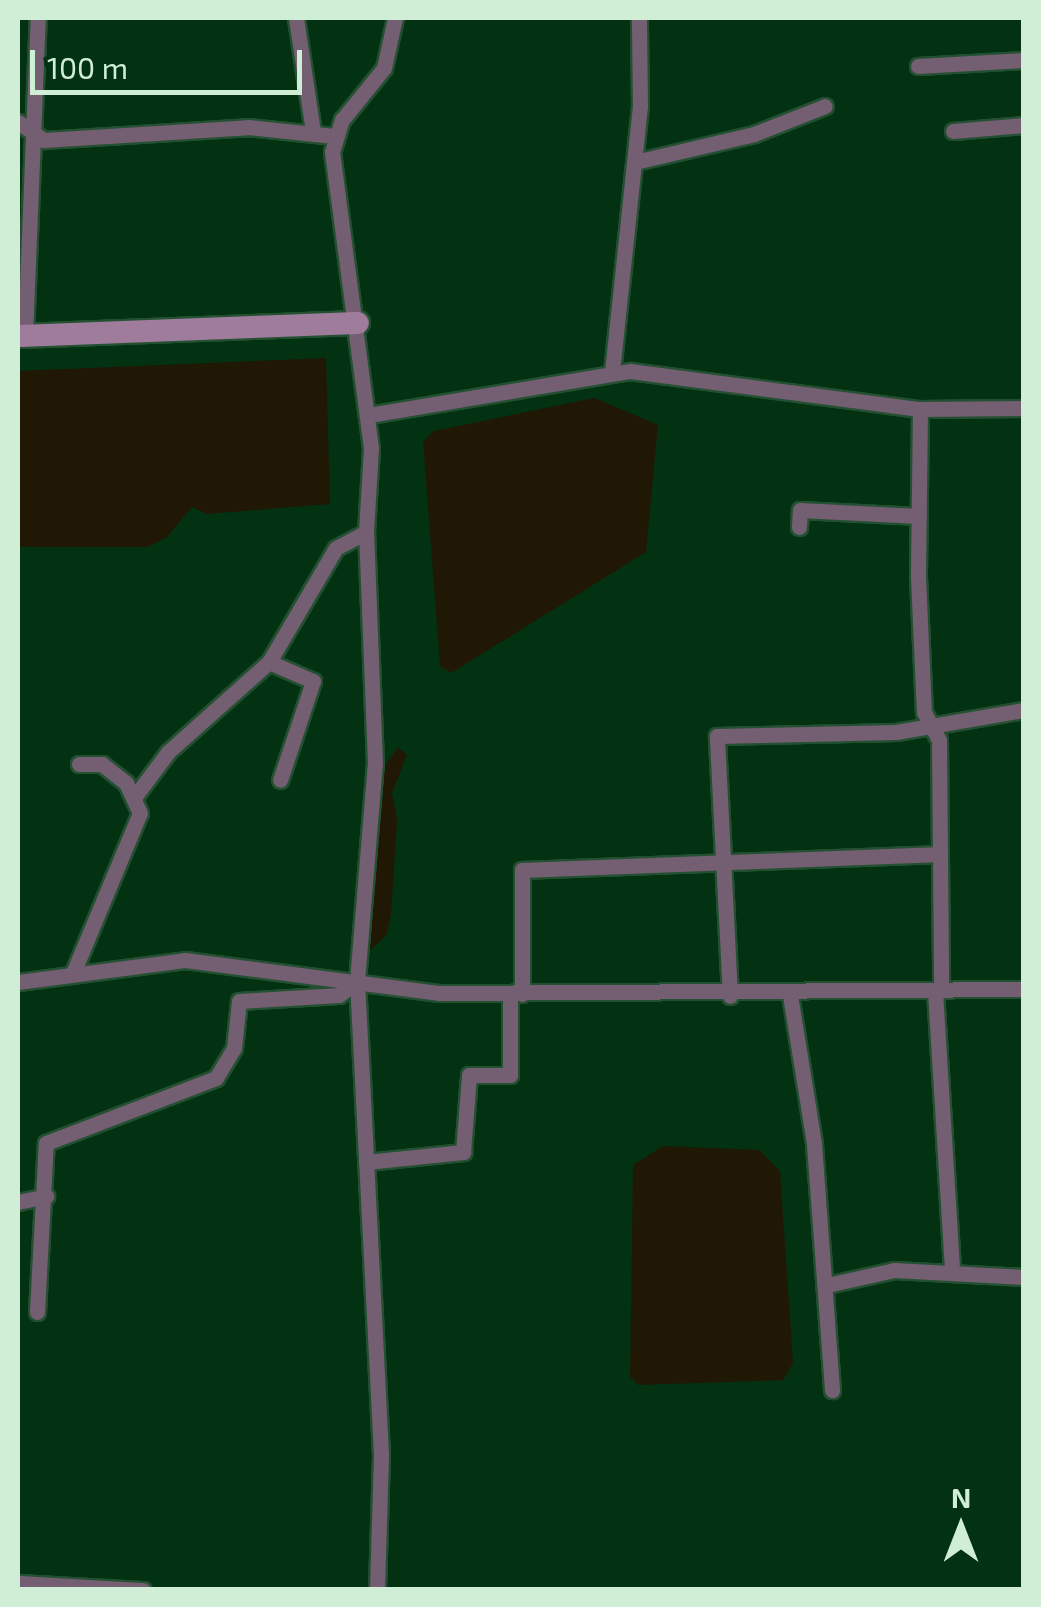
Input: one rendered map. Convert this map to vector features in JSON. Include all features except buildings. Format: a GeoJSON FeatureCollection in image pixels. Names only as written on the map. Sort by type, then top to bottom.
{"type":"FeatureCollection","features":[{"type":"Feature","properties":{"kind":"street"},"geometry":{"type":"LineString","coordinates":[[38,18],[23,126],[21,336],[358,323]]}},
{"type":"Feature","properties":{"kind":"street"},"geometry":{"type":"LineString","coordinates":[[296,18],[314,132]]}},
{"type":"Feature","properties":{"kind":"street"},"geometry":{"type":"LineString","coordinates":[[377,1590],[381,1454],[357,981],[375,764],[366,532],[369,415],[334,136],[384,68],[395,18]]}},
{"type":"Feature","properties":{"kind":"street"},"geometry":{"type":"LineString","coordinates":[[612,372],[635,162],[639,18]]}},
{"type":"Feature","properties":{"kind":"street"},"geometry":{"type":"LineString","coordinates":[[918,66],[1024,60]]}},
{"type":"Feature","properties":{"kind":"street"},"geometry":{"type":"LineString","coordinates":[[635,162],[754,134],[825,106]]}},
{"type":"Feature","properties":{"kind":"street"},"geometry":{"type":"LineString","coordinates":[[952,131],[1024,125]]}},
{"type":"Feature","properties":{"kind":"street"},"geometry":{"type":"LineString","coordinates":[[23,126],[44,140],[232,128],[334,136]]}},
{"type":"Feature","properties":{"kind":"street"},"geometry":{"type":"LineString","coordinates":[[369,415],[612,372],[920,409],[1024,408]]}},
{"type":"Feature","properties":{"kind":"street"},"geometry":{"type":"LineString","coordinates":[[920,409],[924,712],[939,740],[938,991],[952,1271]]}},
{"type":"Feature","properties":{"kind":"street"},"geometry":{"type":"LineString","coordinates":[[799,527],[800,510],[919,516]]}},
{"type":"Feature","properties":{"kind":"street"},"geometry":{"type":"LineString","coordinates":[[73,973],[138,829],[136,795],[168,752],[268,662],[336,548],[366,532]]}},
{"type":"Feature","properties":{"kind":"street"},"geometry":{"type":"LineString","coordinates":[[268,662],[314,680],[280,780]]}},
{"type":"Feature","properties":{"kind":"street"},"geometry":{"type":"LineString","coordinates":[[730,996],[717,736],[932,727],[1024,710]]}},
{"type":"Feature","properties":{"kind":"street"},"geometry":{"type":"LineString","coordinates":[[79,764],[102,764],[136,795]]}},
{"type":"Feature","properties":{"kind":"street"},"geometry":{"type":"LineString","coordinates":[[366,1162],[463,1152],[469,1076],[510,1075],[522,870],[940,854]]}},
{"type":"Feature","properties":{"kind":"street"},"geometry":{"type":"LineString","coordinates":[[18,982],[73,973],[220,961],[403,990],[730,996],[1024,990]]}},
{"type":"Feature","properties":{"kind":"street"},"geometry":{"type":"LineString","coordinates":[[37,1312],[46,1196],[40,1154],[57,1133],[199,1085],[228,1067],[239,1001],[339,995],[357,981]]}},
{"type":"Feature","properties":{"kind":"street"},"geometry":{"type":"LineString","coordinates":[[790,996],[814,1144],[832,1390]]}},
{"type":"Feature","properties":{"kind":"street"},"geometry":{"type":"LineString","coordinates":[[18,1202],[46,1196]]}},
{"type":"Feature","properties":{"kind":"street"},"geometry":{"type":"LineString","coordinates":[[827,1285],[894,1270],[1024,1278]]}},
{"type":"Feature","properties":{"kind":"street"},"geometry":{"type":"LineString","coordinates":[[18,1583],[143,1590]]}},
{"type":"Feature","properties":{"kind":"shaded area"},"geometry":{"type":"Polygon","coordinates":[[[326,358],[330,504],[207,514],[192,507],[166,538],[147,547],[18,547],[18,371],[326,358]]]}},
{"type":"Feature","properties":{"kind":"shaded area"},"geometry":{"type":"Polygon","coordinates":[[[594,398],[658,425],[646,552],[451,673],[440,666],[423,441],[434,431],[594,398]]]}},
{"type":"Feature","properties":{"kind":"shaded area"},"geometry":{"type":"Polygon","coordinates":[[[398,747],[407,755],[392,793],[397,819],[391,916],[386,936],[368,952],[384,767],[398,747]]]}},
{"type":"Feature","properties":{"kind":"shaded area"},"geometry":{"type":"Polygon","coordinates":[[[663,1146],[759,1150],[780,1171],[793,1363],[783,1380],[638,1385],[630,1377],[633,1165],[663,1146]]]}}]}
